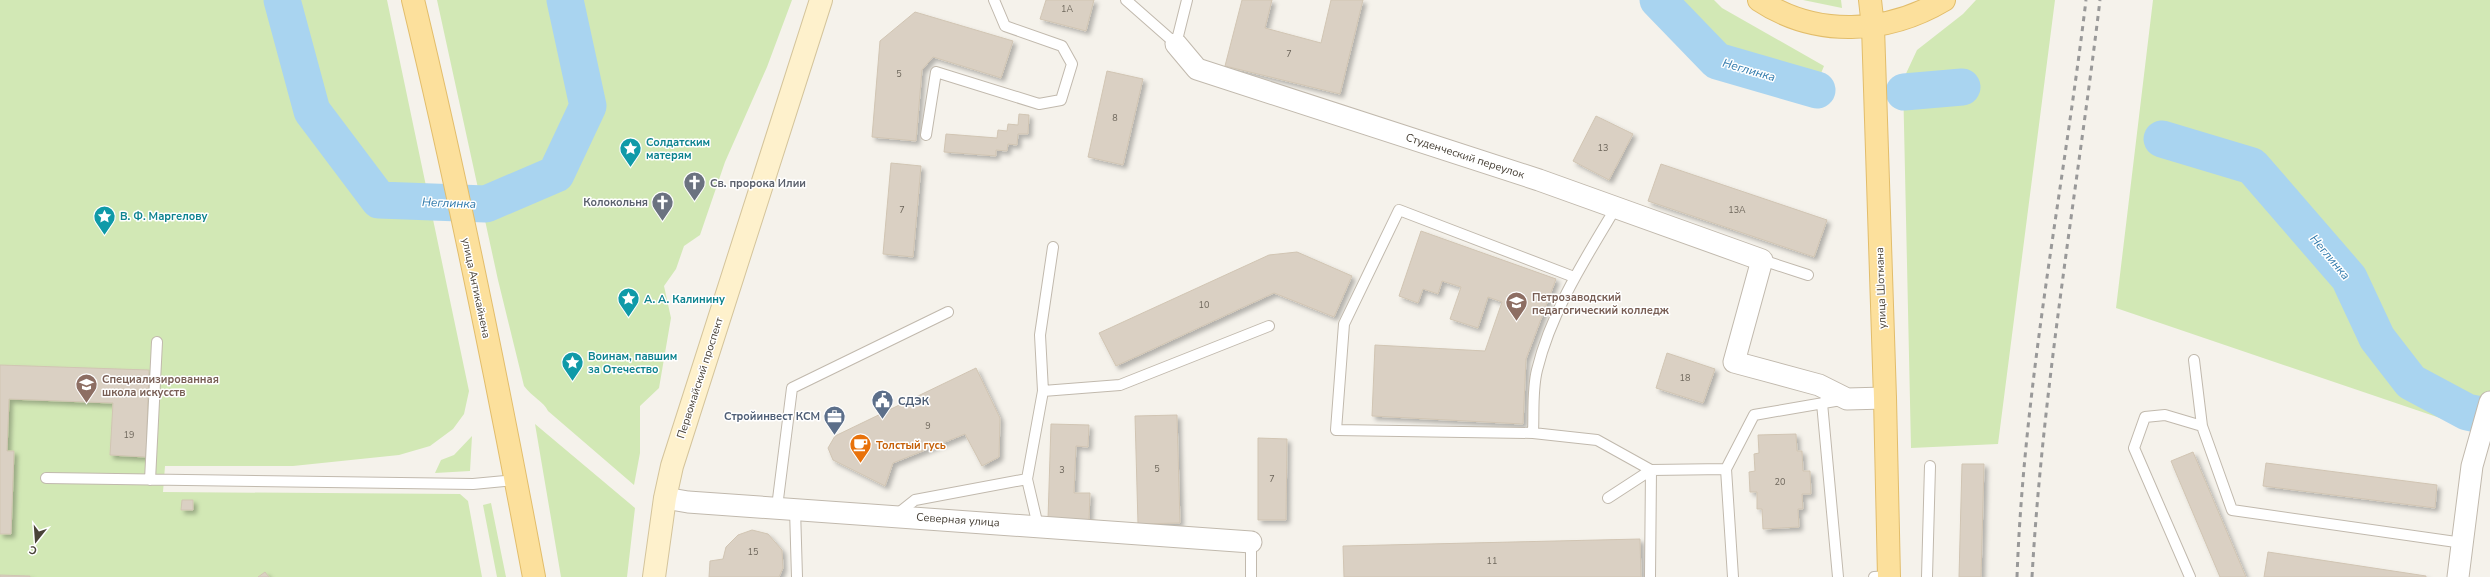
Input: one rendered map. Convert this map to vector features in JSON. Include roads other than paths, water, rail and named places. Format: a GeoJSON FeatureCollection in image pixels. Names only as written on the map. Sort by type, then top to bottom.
{"type":"FeatureCollection","features":[{"type":"Feature","properties":{"kind":"main road","name":"улица Антикайнена"},"geometry":{"type":"LineString","coordinates":[[412,0],[437,100],[516,480],[534,577]]}},
{"type":"Feature","properties":{"kind":"main road"},"geometry":{"type":"LineString","coordinates":[[1759,0],[1785,14],[1806,22],[1836,27],[1873,27],[1900,20],[1927,10],[1944,0]]}},
{"type":"Feature","properties":{"kind":"main road","name":"улица Шотмана"},"geometry":{"type":"LineString","coordinates":[[1870,0],[1873,27],[1885,398],[1884,577]]}},
{"type":"Feature","properties":{"kind":"street","name":"Первомайский проспект"},"geometry":{"type":"LineString","coordinates":[[654,577],[665,498],[672,466],[821,0]]}},
{"type":"Feature","properties":{"kind":"street","name":"Студенческий переулок"},"geometry":{"type":"LineString","coordinates":[[1176,44],[1197,69],[1532,178],[1615,209],[1762,260]]}},
{"type":"Feature","properties":{"kind":"street"},"geometry":{"type":"LineString","coordinates":[[1762,260],[1734,362],[1819,385],[1847,399],[1885,398]]}},
{"type":"Feature","properties":{"kind":"street"},"geometry":{"type":"LineString","coordinates":[[2458,577],[2472,466],[2489,403]]}},
{"type":"Feature","properties":{"kind":"street","name":"Северная улица"},"geometry":{"type":"LineString","coordinates":[[665,498],[1251,542]]}},
{"type":"Feature","properties":{"kind":"lane"},"geometry":{"type":"LineString","coordinates":[[926,135],[936,72],[1039,104],[1061,100],[1072,64],[1062,46],[1005,26],[994,0]]}},
{"type":"Feature","properties":{"kind":"lane"},"geometry":{"type":"LineString","coordinates":[[1126,0],[1176,44],[1188,0]]}},
{"type":"Feature","properties":{"kind":"lane"},"geometry":{"type":"LineString","coordinates":[[1533,433],[1537,370],[1551,331],[1574,277],[1615,209]]}},
{"type":"Feature","properties":{"kind":"lane"},"geometry":{"type":"LineString","coordinates":[[1574,277],[1399,210],[1344,324],[1336,430],[1533,433],[1597,440],[1651,470],[1726,469]]}},
{"type":"Feature","properties":{"kind":"lane"},"geometry":{"type":"LineString","coordinates":[[1038,526],[1027,479],[1043,391],[1040,335],[1053,247]]}},
{"type":"Feature","properties":{"kind":"lane"},"geometry":{"type":"LineString","coordinates":[[1762,260],[1808,275]]}},
{"type":"Feature","properties":{"kind":"lane"},"geometry":{"type":"LineString","coordinates":[[797,577],[786,508],[792,388],[948,312]]}},
{"type":"Feature","properties":{"kind":"lane"},"geometry":{"type":"LineString","coordinates":[[1043,391],[1120,385],[1269,326]]}},
{"type":"Feature","properties":{"kind":"lane"},"geometry":{"type":"LineString","coordinates":[[150,480],[157,342]]}},
{"type":"Feature","properties":{"kind":"lane"},"geometry":{"type":"LineString","coordinates":[[2194,360],[2202,426],[2232,510],[2463,543]]}},
{"type":"Feature","properties":{"kind":"lane"},"geometry":{"type":"LineString","coordinates":[[1733,577],[1726,469],[1754,414],[1847,399]]}},
{"type":"Feature","properties":{"kind":"lane"},"geometry":{"type":"LineString","coordinates":[[1822,403],[1838,577]]}},
{"type":"Feature","properties":{"kind":"lane"},"geometry":{"type":"LineString","coordinates":[[2190,577],[2134,448],[2145,417],[2165,415],[2202,426]]}},
{"type":"Feature","properties":{"kind":"lane"},"geometry":{"type":"LineString","coordinates":[[1927,577],[1930,466]]}},
{"type":"Feature","properties":{"kind":"lane"},"geometry":{"type":"LineString","coordinates":[[1608,498],[1651,470]]}},
{"type":"Feature","properties":{"kind":"lane"},"geometry":{"type":"LineString","coordinates":[[1650,577],[1651,470]]}},
{"type":"Feature","properties":{"kind":"lane"},"geometry":{"type":"LineString","coordinates":[[46,478],[473,484],[516,480]]}},
{"type":"Feature","properties":{"kind":"lane"},"geometry":{"type":"LineString","coordinates":[[895,516],[915,500],[1027,479]]}},
{"type":"Feature","properties":{"kind":"lane"},"geometry":{"type":"LineString","coordinates":[[1251,542],[1251,577]]}},
{"type":"Feature","properties":{"kind":"waterway","name":"Неглинка"},"geometry":{"type":"LineString","coordinates":[[282,0],[312,111],[379,200],[486,204],[556,174],[588,106],[565,0]]}},
{"type":"Feature","properties":{"kind":"waterway","name":"Неглинка"},"geometry":{"type":"LineString","coordinates":[[1658,0],[1717,61],[1817,90]]}},
{"type":"Feature","properties":{"kind":"waterway","name":"Неглинка"},"geometry":{"type":"LineString","coordinates":[[1904,92],[1962,87]]}},
{"type":"Feature","properties":{"kind":"waterway","name":"Неглинка"},"geometry":{"type":"LineString","coordinates":[[2162,139],[2252,166],[2349,278],[2377,338],[2411,382],[2467,412],[2490,417]]}},
{"type":"Feature","properties":{"kind":"railway"},"geometry":{"type":"LineString","coordinates":[[2017,577],[2021,504],[2036,360],[2086,0]]}},
{"type":"Feature","properties":{"kind":"railway"},"geometry":{"type":"LineString","coordinates":[[2032,577],[2037,505],[2052,360],[2100,0]]}},
{"type":"Feature","properties":{"kind":"place","name":"Солдатским матерям"},"geometry":{"type":"Point","coordinates":[631,168]}},
{"type":"Feature","properties":{"kind":"place","name":"Св. пророка Илии"},"geometry":{"type":"Point","coordinates":[695,202]}},
{"type":"Feature","properties":{"kind":"place","name":"Колокольня"},"geometry":{"type":"Point","coordinates":[663,222]}},
{"type":"Feature","properties":{"kind":"place","name":"В. Ф. Маргелову"},"geometry":{"type":"Point","coordinates":[105,236]}},
{"type":"Feature","properties":{"kind":"place","name":"А. А. Калинину"},"geometry":{"type":"Point","coordinates":[629,318]}},
{"type":"Feature","properties":{"kind":"place","name":"Петрозаводский педагогический колледж"},"geometry":{"type":"Point","coordinates":[1517,322]}},
{"type":"Feature","properties":{"kind":"place","name":"Воинам, павшим за Отечество"},"geometry":{"type":"Point","coordinates":[573,382]}},
{"type":"Feature","properties":{"kind":"place","name":"Специализированная школа искусств"},"geometry":{"type":"Point","coordinates":[87,404]}},
{"type":"Feature","properties":{"kind":"place","name":"СДЭК"},"geometry":{"type":"Point","coordinates":[882,420]}},
{"type":"Feature","properties":{"kind":"place","name":"Стройинвест КСМ"},"geometry":{"type":"Point","coordinates":[835,436]}},
{"type":"Feature","properties":{"kind":"place","name":"Толстый гусь"},"geometry":{"type":"Point","coordinates":[860,464]}}]}
